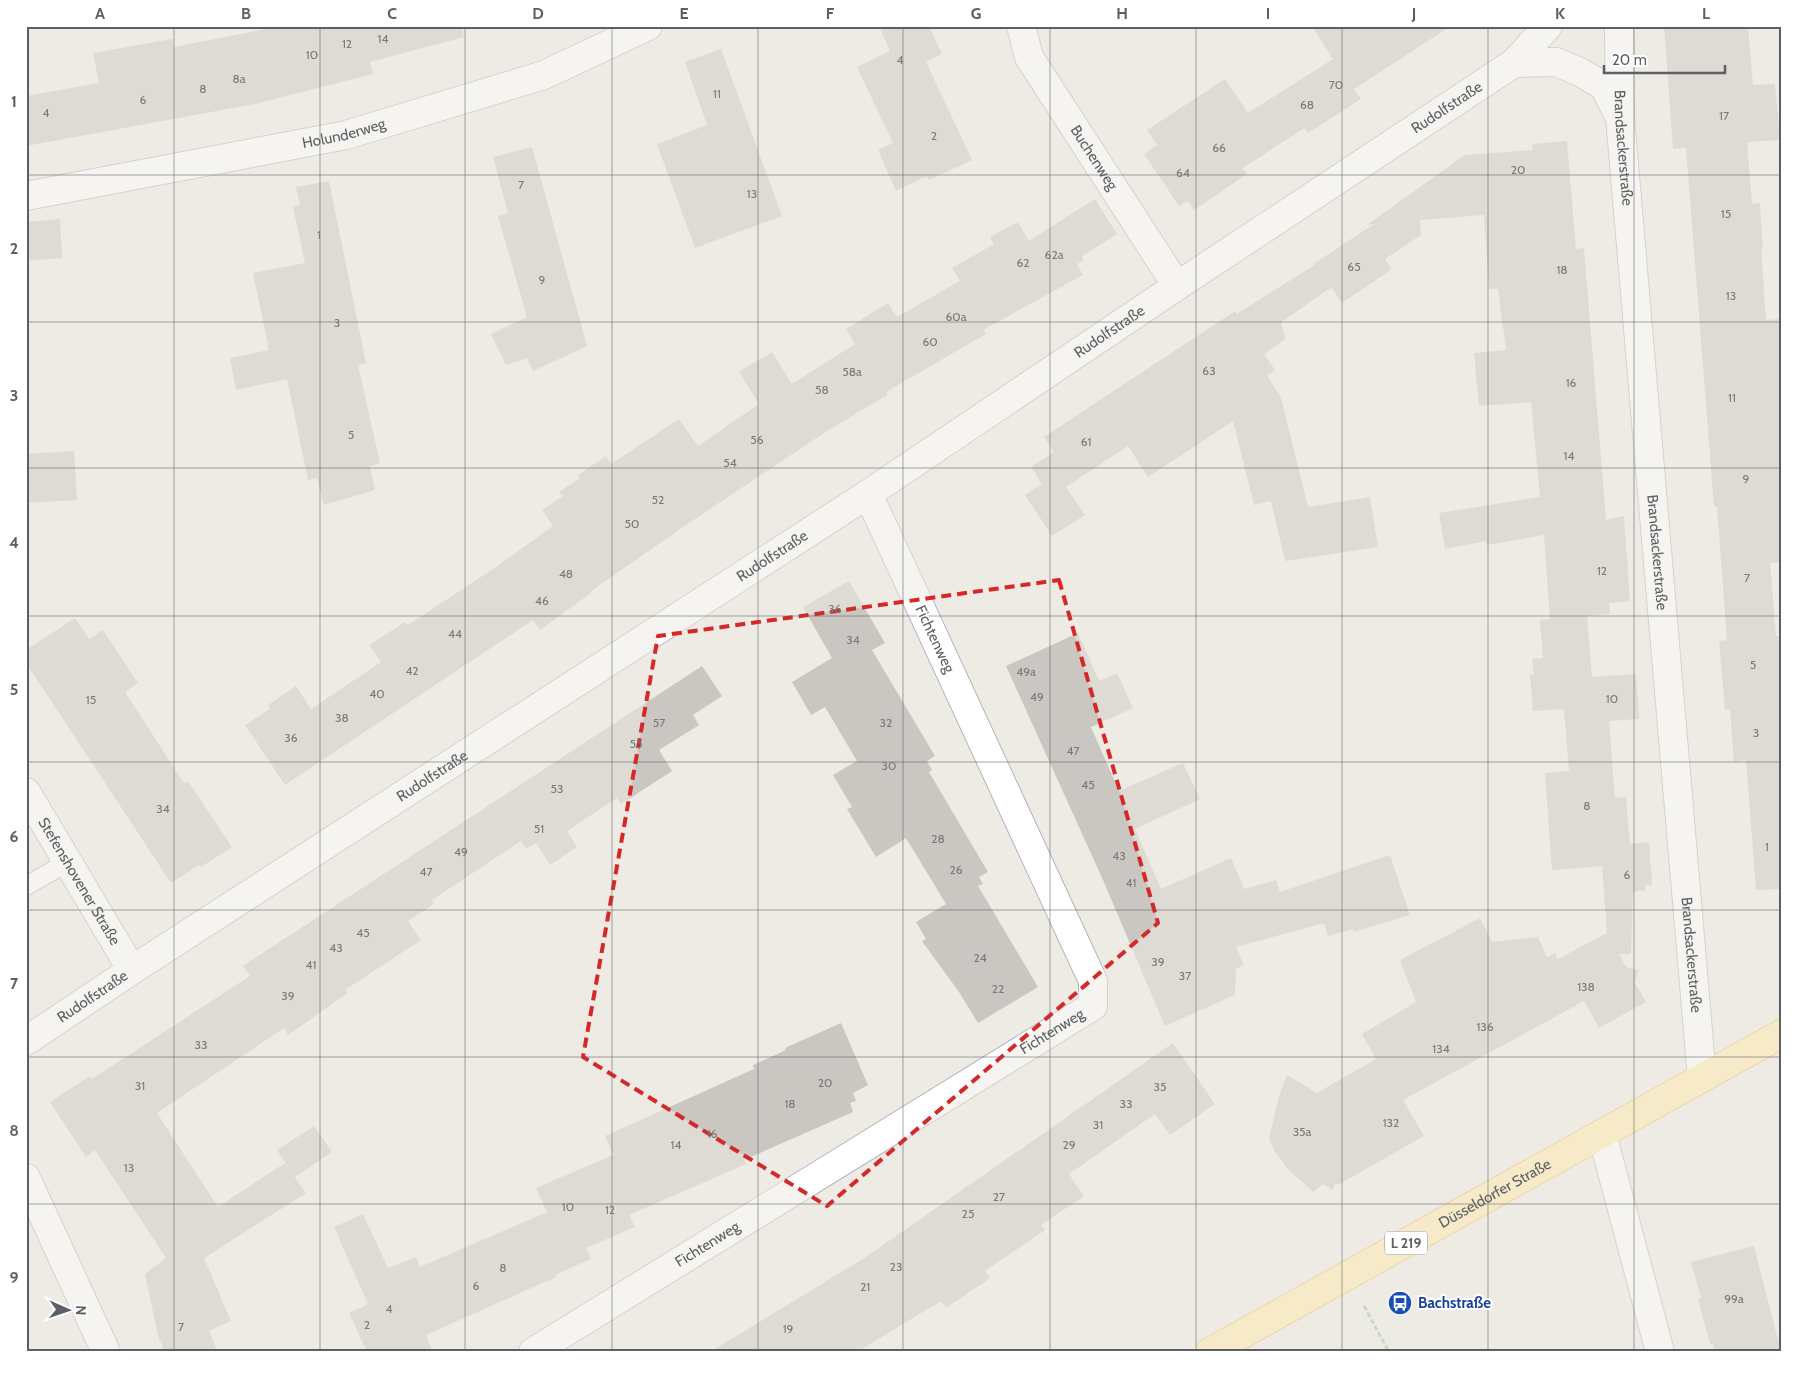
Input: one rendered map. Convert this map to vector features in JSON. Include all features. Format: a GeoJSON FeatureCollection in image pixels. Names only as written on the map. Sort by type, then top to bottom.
{"type":"FeatureCollection","features":[{"type":"Feature","properties":{"kind":"main road","name":"Düsseldorfer Straße"},"geometry":{"type":"LineString","coordinates":[[1210,1352],[1781,1034]]}},
{"type":"Feature","properties":{"kind":"street","name":"Holunderweg"},"geometry":{"type":"LineString","coordinates":[[26,196],[346,135],[544,75],[648,26]]}},
{"type":"Feature","properties":{"kind":"street","name":"Buchenweg"},"geometry":{"type":"LineString","coordinates":[[1021,26],[1029,58],[1177,286]]}},
{"type":"Feature","properties":{"kind":"street","name":"Rudolfstraße"},"geometry":{"type":"LineString","coordinates":[[26,1041],[132,970],[868,494],[1177,286],[1514,63],[1548,26]]}},
{"type":"Feature","properties":{"kind":"street","name":"Brandsackerstraße"},"geometry":{"type":"LineString","coordinates":[[1619,26],[1620,117],[1702,1078]]}},
{"type":"Feature","properties":{"kind":"street"},"geometry":{"type":"LineString","coordinates":[[1514,63],[1556,62],[1580,72],[1604,86],[1620,117]]}},
{"type":"Feature","properties":{"kind":"street","name":"Fichtenweg"},"geometry":{"type":"LineString","coordinates":[[533,1352],[1093,1006],[1093,981],[868,494]]}},
{"type":"Feature","properties":{"kind":"street","name":"Stefenshovener Straße"},"geometry":{"type":"LineString","coordinates":[[26,792],[132,970]]}},
{"type":"Feature","properties":{"kind":"street"},"geometry":{"type":"LineString","coordinates":[[1602,1134],[1660,1352]]}},
{"type":"Feature","properties":{"kind":"street"},"geometry":{"type":"LineString","coordinates":[[26,1178],[106,1352]]}},
{"type":"Feature","properties":{"kind":"lane"},"geometry":{"type":"LineString","coordinates":[[26,886],[68,862]]}},
{"type":"Feature","properties":{"kind":"path"},"geometry":{"type":"LineString","coordinates":[[1347,1276],[1389,1352]]}},
{"type":"Feature","properties":{"kind":"highlighted area"},"geometry":{"type":"Polygon","coordinates":[[[1059,580],[1158,923],[827,1206],[583,1057],[658,636],[1059,580]]]}},
{"type":"Feature","properties":{"kind":"building"},"geometry":{"type":"Polygon","coordinates":[[[281,26],[462,26],[464,37],[370,62],[373,74],[255,104],[26,146],[26,96],[99,83],[93,53],[172,39],[174,47],[281,26]]]}},
{"type":"Feature","properties":{"kind":"building"},"geometry":{"type":"Polygon","coordinates":[[[879,26],[929,26],[942,54],[926,62],[972,160],[929,180],[927,176],[896,191],[878,150],[893,143],[857,67],[890,51],[879,26]]]}},
{"type":"Feature","properties":{"kind":"building"},"geometry":{"type":"Polygon","coordinates":[[[1312,26],[1451,26],[1354,89],[1361,99],[1308,133],[1304,128],[1243,168],[1247,174],[1194,210],[1188,201],[1179,206],[1144,154],[1157,145],[1147,130],[1225,79],[1248,113],[1333,59],[1312,26]]]}},
{"type":"Feature","properties":{"kind":"building"},"geometry":{"type":"Polygon","coordinates":[[[1664,26],[1748,26],[1753,85],[1775,84],[1780,140],[1747,142],[1752,204],[1760,203],[1766,320],[1781,319],[1781,562],[1770,563],[1776,636],[1781,636],[1781,889],[1756,890],[1746,760],[1734,762],[1730,709],[1725,710],[1719,641],[1727,640],[1717,507],[1714,507],[1686,148],[1673,149],[1664,26]]]}},
{"type":"Feature","properties":{"kind":"building"},"geometry":{"type":"Polygon","coordinates":[[[721,49],[782,216],[695,248],[657,144],[707,125],[685,62],[721,49]]]}},
{"type":"Feature","properties":{"kind":"building"},"geometry":{"type":"Polygon","coordinates":[[[1567,141],[1576,249],[1584,248],[1606,520],[1624,516],[1630,601],[1609,603],[1610,614],[1587,616],[1592,677],[1636,674],[1639,719],[1609,721],[1615,798],[1626,797],[1630,844],[1649,842],[1652,885],[1645,885],[1646,890],[1633,892],[1631,954],[1619,954],[1626,967],[1638,970],[1635,983],[1646,1002],[1599,1028],[1584,1001],[1403,1100],[1424,1136],[1338,1185],[1335,1183],[1333,1190],[1323,1184],[1313,1192],[1286,1167],[1275,1152],[1269,1138],[1279,1096],[1287,1075],[1317,1093],[1376,1059],[1362,1034],[1416,1002],[1400,960],[1480,918],[1492,942],[1538,937],[1547,957],[1555,953],[1558,959],[1607,933],[1602,866],[1552,870],[1545,773],[1569,771],[1564,709],[1533,711],[1530,675],[1534,675],[1532,659],[1543,658],[1540,620],[1550,619],[1544,535],[1487,545],[1486,541],[1445,549],[1439,513],[1540,497],[1531,402],[1479,406],[1474,353],[1506,350],[1498,289],[1489,289],[1484,215],[1420,220],[1421,235],[1385,259],[1392,269],[1342,303],[1332,288],[1329,289],[1281,322],[1285,339],[1264,354],[1275,370],[1267,375],[1281,398],[1308,507],[1370,497],[1378,547],[1285,561],[1271,501],[1254,505],[1233,421],[1148,477],[1128,446],[1066,487],[1085,515],[1052,536],[1025,495],[1042,484],[1031,467],[1054,452],[1044,437],[1235,311],[1237,314],[1316,264],[1374,224],[1367,225],[1465,155],[1533,150],[1532,144],[1567,141]]]}},
{"type":"Feature","properties":{"kind":"building"},"geometry":{"type":"Polygon","coordinates":[[[532,147],[587,346],[533,371],[527,358],[506,365],[491,334],[527,317],[498,216],[508,213],[493,157],[532,147]]]}},
{"type":"Feature","properties":{"kind":"building"},"geometry":{"type":"Polygon","coordinates":[[[329,181],[366,363],[358,365],[380,463],[370,466],[375,490],[324,505],[317,478],[308,480],[287,379],[236,390],[230,358],[269,350],[253,273],[305,263],[293,207],[300,205],[296,187],[329,181]]]}},
{"type":"Feature","properties":{"kind":"building"},"geometry":{"type":"Polygon","coordinates":[[[1095,199],[1117,234],[1082,256],[1084,260],[1077,264],[1083,275],[983,330],[986,334],[886,392],[887,395],[827,431],[692,521],[591,591],[591,593],[540,630],[533,620],[285,785],[245,725],[270,709],[268,705],[296,686],[311,709],[381,662],[369,645],[405,622],[408,625],[499,565],[553,526],[542,510],[563,496],[559,492],[580,478],[578,475],[606,456],[611,464],[679,419],[698,446],[759,404],[739,372],[755,362],[772,352],[792,384],[855,344],[846,329],[888,303],[897,317],[960,281],[952,268],[994,244],[990,237],[1018,222],[1029,241],[1095,199]]]}},
{"type":"Feature","properties":{"kind":"building"},"geometry":{"type":"Polygon","coordinates":[[[60,219],[62,258],[26,261],[26,222],[60,219]]]}},
{"type":"Feature","properties":{"kind":"building"},"geometry":{"type":"Polygon","coordinates":[[[74,451],[77,500],[26,503],[26,454],[74,451]]]}},
{"type":"Feature","properties":{"kind":"building"},"geometry":{"type":"Polygon","coordinates":[[[849,581],[885,643],[872,650],[935,756],[927,761],[932,770],[929,772],[988,872],[979,877],[983,884],[978,886],[1038,987],[978,1023],[959,992],[922,941],[926,939],[916,922],[946,904],[906,838],[876,857],[847,809],[852,807],[833,775],[857,761],[825,707],[811,715],[792,682],[832,658],[803,607],[849,581]]]}},
{"type":"Feature","properties":{"kind":"building"},"geometry":{"type":"Polygon","coordinates":[[[75,618],[89,639],[103,630],[138,683],[125,692],[184,783],[188,781],[232,847],[171,883],[26,663],[26,650],[75,618]]]}},
{"type":"Feature","properties":{"kind":"building"},"geometry":{"type":"Polygon","coordinates":[[[1078,633],[1099,681],[1117,673],[1133,708],[1091,727],[1119,791],[1183,763],[1200,799],[1135,829],[1161,889],[1231,858],[1244,889],[1276,880],[1280,892],[1390,855],[1410,915],[1354,932],[1353,929],[1328,936],[1324,923],[1236,947],[1244,965],[1236,969],[1235,995],[1165,1026],[1103,880],[1006,666],[1078,633]]]}},
{"type":"Feature","properties":{"kind":"building"},"geometry":{"type":"Polygon","coordinates":[[[702,666],[722,696],[693,715],[699,725],[659,750],[672,771],[621,804],[617,798],[567,831],[577,847],[550,865],[536,843],[526,849],[521,841],[456,884],[432,900],[434,904],[408,921],[421,940],[345,990],[348,993],[288,1035],[284,1028],[157,1113],[218,1207],[285,1163],[306,1193],[204,1258],[231,1321],[209,1331],[218,1352],[165,1352],[158,1336],[145,1274],[166,1258],[95,1150],[86,1157],[50,1102],[90,1076],[92,1079],[250,976],[243,966],[702,666]]]}},
{"type":"Feature","properties":{"kind":"building"},"geometry":{"type":"Polygon","coordinates":[[[841,1023],[868,1085],[853,1093],[856,1101],[850,1103],[853,1112],[744,1160],[746,1164],[629,1215],[635,1227],[586,1248],[591,1259],[555,1275],[556,1277],[426,1335],[433,1352],[367,1352],[349,1313],[368,1304],[334,1227],[363,1214],[388,1268],[416,1257],[420,1267],[547,1212],[536,1188],[613,1155],[605,1136],[754,1069],[753,1065],[786,1050],[785,1048],[841,1023]]]}},
{"type":"Feature","properties":{"kind":"building"},"geometry":{"type":"Polygon","coordinates":[[[1173,1043],[1215,1104],[1170,1135],[1155,1114],[1069,1174],[1084,1196],[1041,1225],[1045,1230],[985,1271],[990,1278],[946,1308],[941,1301],[857,1352],[710,1352],[866,1257],[1173,1043]]]}},
{"type":"Feature","properties":{"kind":"building"},"geometry":{"type":"Polygon","coordinates":[[[314,1126],[332,1152],[295,1177],[277,1150],[314,1126]]]}},
{"type":"Feature","properties":{"kind":"building"},"geometry":{"type":"Polygon","coordinates":[[[1754,1246],[1781,1352],[1715,1352],[1713,1344],[1710,1344],[1698,1299],[1701,1298],[1691,1262],[1754,1246]]]}},
{"type":"Feature","properties":{"kind":"place","name":"Bachstraße"},"geometry":{"type":"Point","coordinates":[1400,1303]}}]}
